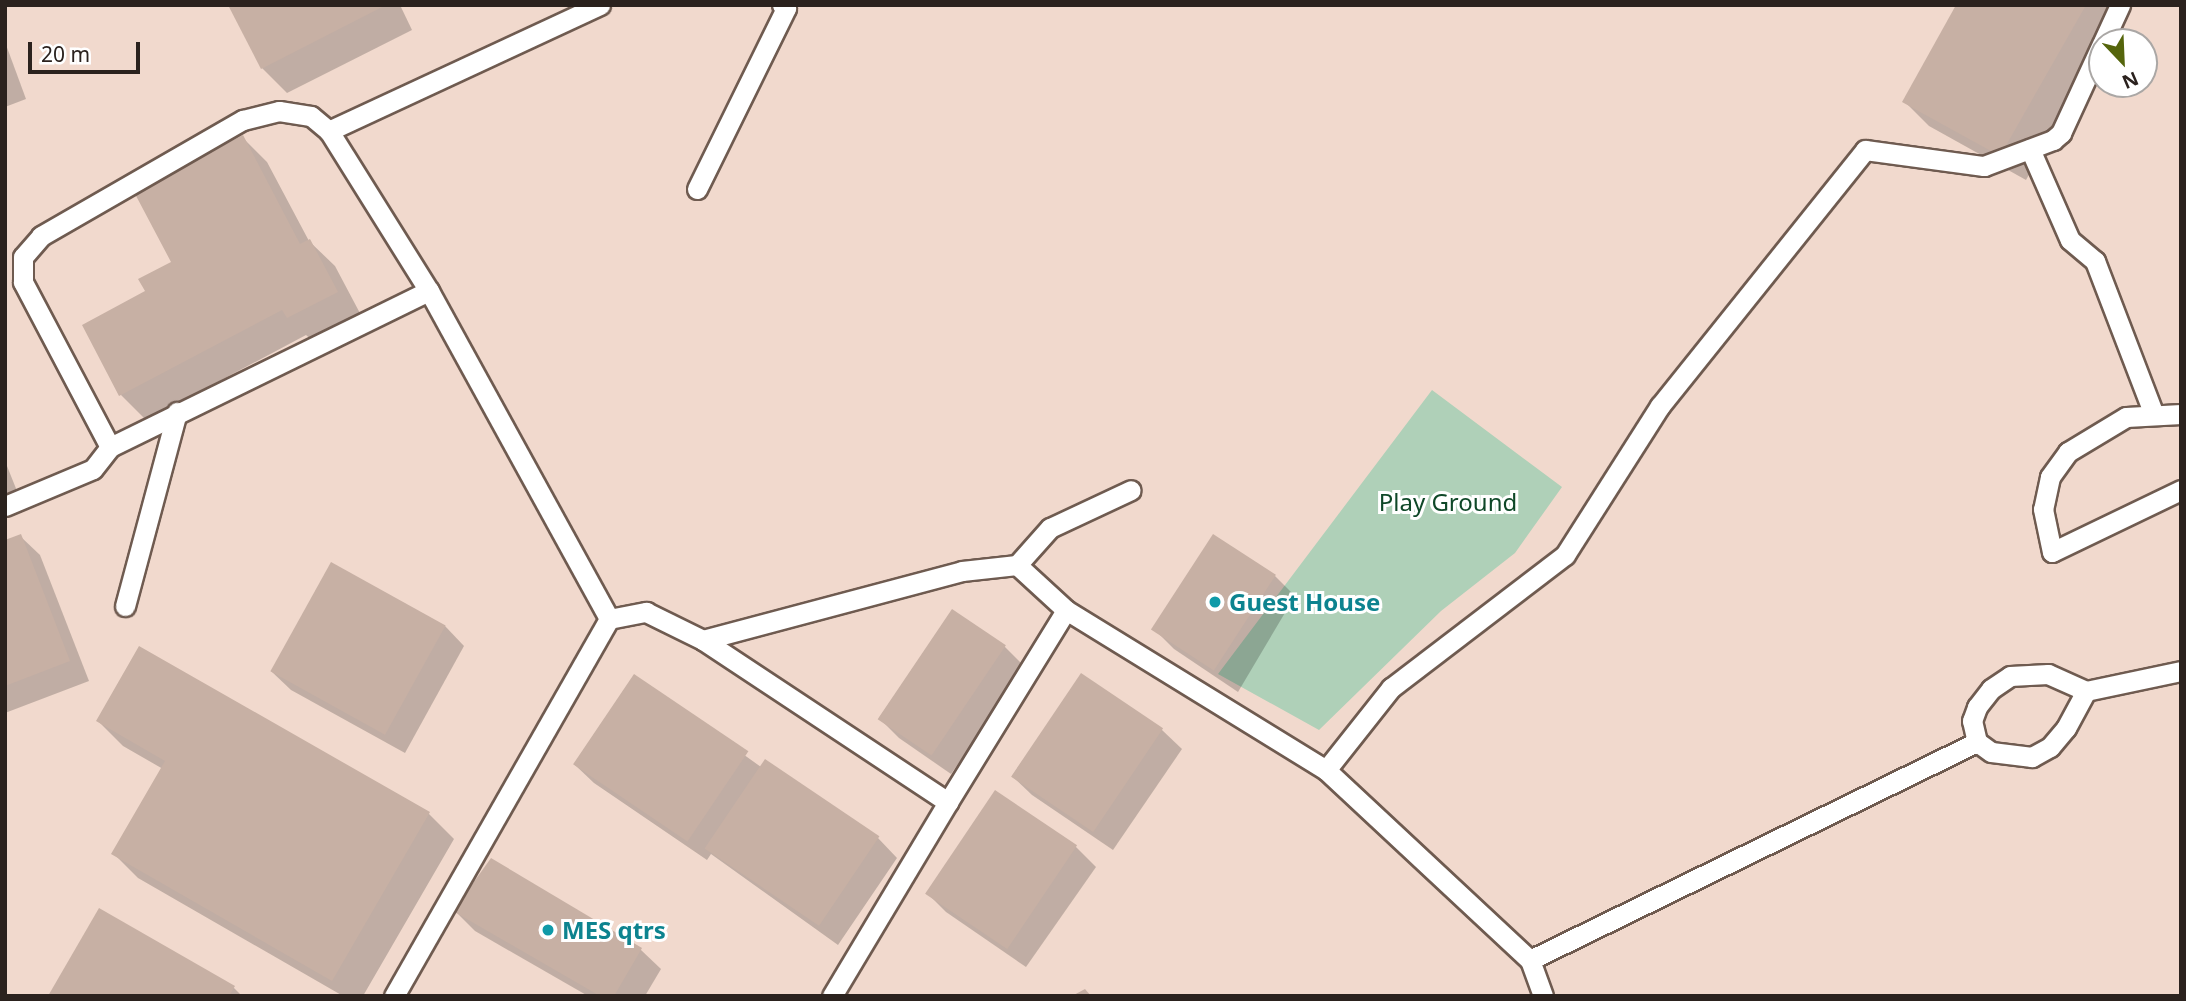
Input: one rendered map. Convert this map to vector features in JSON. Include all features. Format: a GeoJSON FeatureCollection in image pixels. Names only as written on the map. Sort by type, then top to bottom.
{"type":"FeatureCollection","features":[{"type":"Feature","properties":{"kind":"lane"},"geometry":{"type":"LineString","coordinates":[[329,131],[600,5]]}},
{"type":"Feature","properties":{"kind":"lane"},"geometry":{"type":"LineString","coordinates":[[697,190],[786,8],[782,5]]}},
{"type":"Feature","properties":{"kind":"lane"},"geometry":{"type":"LineString","coordinates":[[2109,28],[2120,5]]}},
{"type":"Feature","properties":{"kind":"lane"},"geometry":{"type":"LineString","coordinates":[[1326,770],[1391,688],[1565,555],[1660,406],[1866,150],[1984,166],[2030,149],[2061,133],[2088,74]]}},
{"type":"Feature","properties":{"kind":"lane"},"geometry":{"type":"LineString","coordinates":[[110,447],[23,282],[23,257],[41,236],[243,120],[279,111],[311,116],[329,131],[429,291],[608,619]]}},
{"type":"Feature","properties":{"kind":"lane"},"geometry":{"type":"LineString","coordinates":[[2030,149],[2070,240],[2095,261],[2154,415]]}},
{"type":"Feature","properties":{"kind":"lane"},"geometry":{"type":"LineString","coordinates":[[5,506],[93,469],[110,447],[429,291]]}},
{"type":"Feature","properties":{"kind":"lane"},"geometry":{"type":"LineString","coordinates":[[125,606],[177,412]]}},
{"type":"Feature","properties":{"kind":"lane"},"geometry":{"type":"LineString","coordinates":[[2179,419],[2154,415],[2126,417],[2068,452],[2050,477],[2043,509],[2052,552],[2181,490]]}},
{"type":"Feature","properties":{"kind":"lane"},"geometry":{"type":"LineString","coordinates":[[703,640],[962,571],[1017,565],[1050,528],[1131,490]]}},
{"type":"Feature","properties":{"kind":"lane"},"geometry":{"type":"LineString","coordinates":[[1017,565],[1066,610],[1326,770],[1530,960],[1543,996]]}},
{"type":"Feature","properties":{"kind":"lane"},"geometry":{"type":"LineString","coordinates":[[832,996],[1066,610]]}},
{"type":"Feature","properties":{"kind":"lane"},"geometry":{"type":"LineString","coordinates":[[394,996],[608,619],[646,612],[703,640],[948,802]]}},
{"type":"Feature","properties":{"kind":"lane"},"geometry":{"type":"LineString","coordinates":[[2086,691],[2066,728],[2050,747],[2032,757],[1991,752],[1977,742],[1972,721],[1977,707],[1991,689],[2010,676],[2048,674],[2086,691],[2181,671]]}},
{"type":"Feature","properties":{"kind":"lane"},"geometry":{"type":"LineString","coordinates":[[1530,960],[1977,742]]}},
{"type":"Feature","properties":{"kind":"green space","name":"Play Ground"},"geometry":{"type":"Polygon","coordinates":[[[1432,390],[1562,487],[1515,553],[1441,611],[1319,730],[1218,674],[1432,390]]]}},
{"type":"Feature","properties":{"kind":"building"},"geometry":{"type":"Polygon","coordinates":[[[228,5],[386,5],[261,69],[228,5]]]}},
{"type":"Feature","properties":{"kind":"building"},"geometry":{"type":"Polygon","coordinates":[[[1956,5],[2086,5],[2000,156],[1902,102],[1956,5]]]}},
{"type":"Feature","properties":{"kind":"building"},"geometry":{"type":"Polygon","coordinates":[[[243,135],[300,244],[310,239],[338,292],[287,318],[282,310],[119,396],[82,325],[145,291],[138,279],[171,262],[134,192],[243,135]]]}},
{"type":"Feature","properties":{"kind":"building"},"geometry":{"type":"Polygon","coordinates":[[[21,534],[70,661],[5,686],[5,540],[21,534]]]}},
{"type":"Feature","properties":{"kind":"building","name":"Guest House"},"geometry":{"type":"Polygon","coordinates":[[[1213,534],[1276,575],[1214,670],[1151,630],[1213,534]]]}},
{"type":"Feature","properties":{"kind":"building"},"geometry":{"type":"Polygon","coordinates":[[[331,562],[446,626],[385,735],[270,671],[331,562]]]}},
{"type":"Feature","properties":{"kind":"building"},"geometry":{"type":"Polygon","coordinates":[[[952,609],[1006,645],[932,756],[878,719],[952,609]]]}},
{"type":"Feature","properties":{"kind":"building"},"geometry":{"type":"Polygon","coordinates":[[[139,646],[430,812],[332,981],[111,854],[165,761],[96,721],[139,646]]]}},
{"type":"Feature","properties":{"kind":"building"},"geometry":{"type":"Polygon","coordinates":[[[1081,673],[1163,728],[1093,832],[1011,777],[1081,673]]]}},
{"type":"Feature","properties":{"kind":"building"},"geometry":{"type":"Polygon","coordinates":[[[634,674],[748,751],[687,842],[573,764],[634,674]]]}},
{"type":"Feature","properties":{"kind":"building"},"geometry":{"type":"Polygon","coordinates":[[[765,759],[879,836],[819,926],[705,849],[765,759]]]}},
{"type":"Feature","properties":{"kind":"building"},"geometry":{"type":"Polygon","coordinates":[[[995,790],[1077,845],[1007,949],[925,894],[995,790]]]}},
{"type":"Feature","properties":{"kind":"building","name":"MES qtrs"},"geometry":{"type":"Polygon","coordinates":[[[491,858],[642,948],[614,996],[600,996],[453,911],[491,858]]]}},
{"type":"Feature","properties":{"kind":"building"},"geometry":{"type":"Polygon","coordinates":[[[99,908],[235,986],[229,996],[48,996],[99,908]]]}},
{"type":"Feature","properties":{"kind":"building"},"geometry":{"type":"Polygon","coordinates":[[[1085,989],[1091,996],[1072,996],[1085,989]]]}},
{"type":"Feature","properties":{"kind":"place","name":"Guest House"},"geometry":{"type":"Point","coordinates":[1215,602]}},
{"type":"Feature","properties":{"kind":"place","name":"MES qtrs"},"geometry":{"type":"Point","coordinates":[548,930]}}]}
